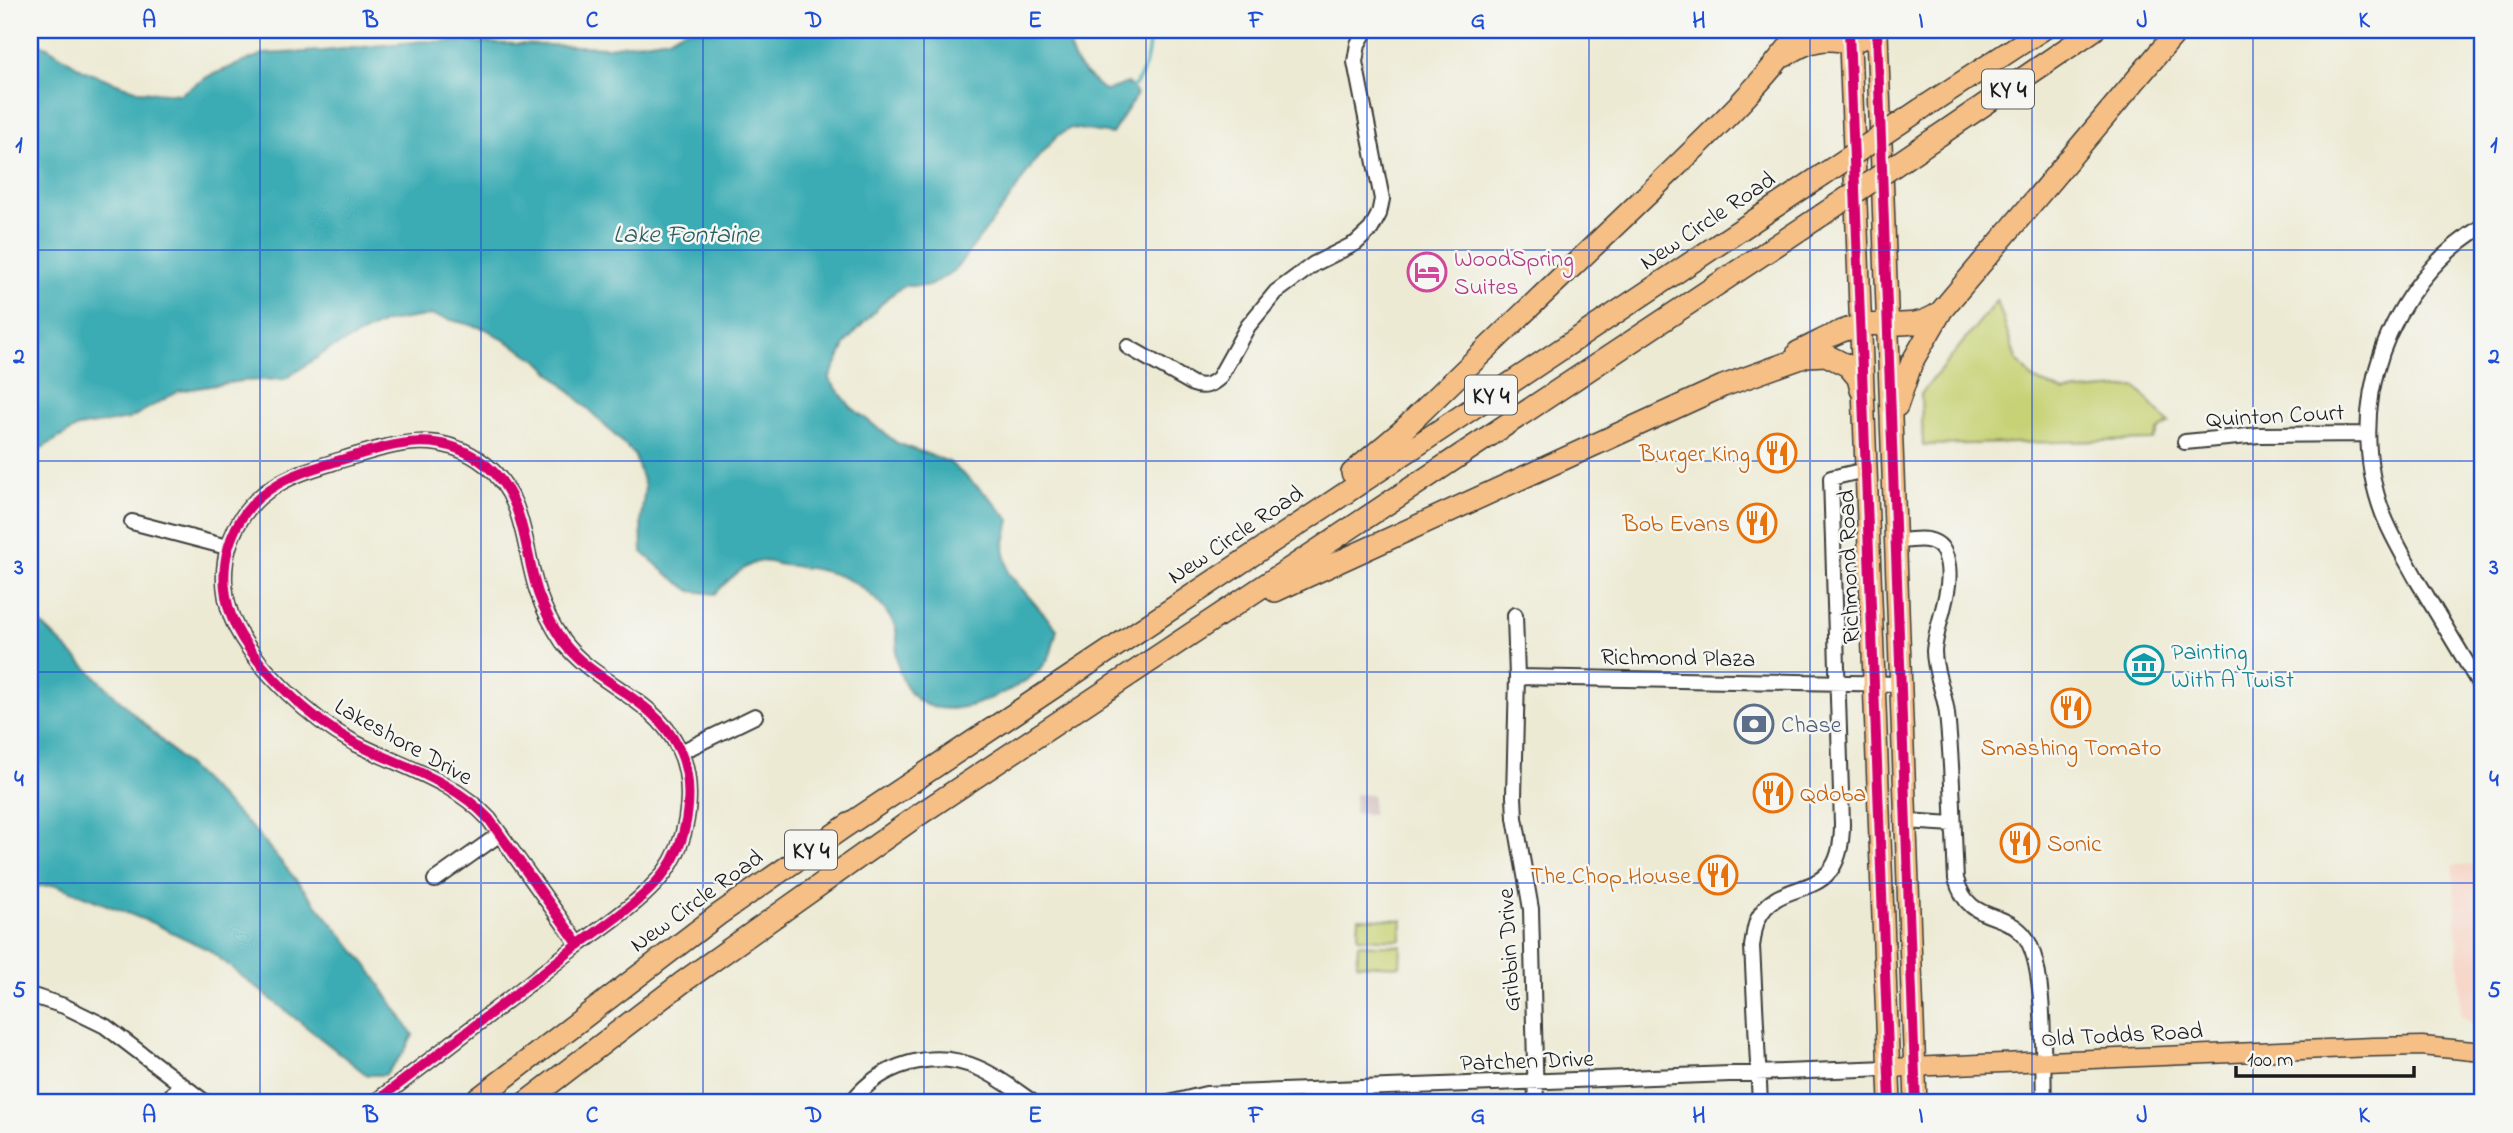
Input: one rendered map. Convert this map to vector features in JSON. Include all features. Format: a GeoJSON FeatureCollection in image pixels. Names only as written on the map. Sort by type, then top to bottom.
{"type":"FeatureCollection","features":[{"type":"Feature","properties":{"kind":"highway"},"geometry":{"type":"LineString","coordinates":[[1162,615],[1329,491],[1403,430],[1754,89],[1801,30]]}},
{"type":"Feature","properties":{"kind":"highway","name":"New Circle Road"},"geometry":{"type":"LineString","coordinates":[[472,1103],[718,915],[964,747],[2042,30]]}},
{"type":"Feature","properties":{"kind":"highway","name":"KY 4"},"geometry":{"type":"LineString","coordinates":[[525,1103],[683,982],[788,906],[1163,652],[1922,148],[2094,30]]}},
{"type":"Feature","properties":{"kind":"highway"},"geometry":{"type":"LineString","coordinates":[[1892,432],[1901,390],[1909,369],[1942,310],[2178,30]]}},
{"type":"Feature","properties":{"kind":"highway"},"geometry":{"type":"LineString","coordinates":[[1780,59],[1814,42],[1878,31]]}},
{"type":"Feature","properties":{"kind":"highway","name":"Richmond Road"},"geometry":{"type":"LineString","coordinates":[[1878,31],[1916,1103]]}},
{"type":"Feature","properties":{"kind":"highway","name":"Richmond Road"},"geometry":{"type":"LineString","coordinates":[[1850,37],[1889,1103]]}},
{"type":"Feature","properties":{"kind":"highway"},"geometry":{"type":"LineString","coordinates":[[1163,652],[1282,587],[1849,328],[1888,322],[1913,324],[1931,318],[1942,310]]}},
{"type":"Feature","properties":{"kind":"highway"},"geometry":{"type":"LineString","coordinates":[[1736,381],[1807,356],[1826,355],[1854,372],[1858,378],[1864,409]]}},
{"type":"Feature","properties":{"kind":"main road","name":"Old Todds Road"},"geometry":{"type":"LineString","coordinates":[[1888,1068],[2384,1046],[2422,1046],[2483,1052]]}},
{"type":"Feature","properties":{"kind":"street"},"geometry":{"type":"LineString","coordinates":[[1128,347],[1194,384],[1205,386],[1219,378],[1248,326],[1276,292],[1314,264],[1356,243],[1371,229],[1379,214],[1382,199],[1355,62],[1366,30]]}},
{"type":"Feature","properties":{"kind":"street"},"geometry":{"type":"LineString","coordinates":[[2483,226],[2454,246],[2435,264],[2399,311],[2380,352],[2374,376],[2367,434],[2375,491],[2393,539],[2483,690]]}},
{"type":"Feature","properties":{"kind":"street","name":"Quinton Court"},"geometry":{"type":"LineString","coordinates":[[2185,442],[2259,435],[2367,434]]}},
{"type":"Feature","properties":{"kind":"street","name":"Lakeshore Drive"},"geometry":{"type":"LineString","coordinates":[[374,1103],[579,945],[646,892],[671,863],[681,839],[687,814],[685,769],[681,752],[672,735],[653,713],[589,666],[564,642],[550,621],[537,592],[512,496],[484,463],[466,453],[433,442],[414,442],[393,445],[290,477],[268,490],[247,510],[226,547],[225,588],[234,623],[250,648],[289,692],[334,730],[437,780],[477,807],[500,834],[579,945]]}},
{"type":"Feature","properties":{"kind":"street"},"geometry":{"type":"LineString","coordinates":[[1760,1103],[1752,946],[1755,928],[1766,907],[1777,897],[1810,887],[1827,875],[1840,853],[1842,824],[1831,478],[1865,470]]}},
{"type":"Feature","properties":{"kind":"street"},"geometry":{"type":"LineString","coordinates":[[132,522],[226,547]]}},
{"type":"Feature","properties":{"kind":"street"},"geometry":{"type":"LineString","coordinates":[[1895,542],[1933,541],[1945,556],[1946,591],[1937,628],[1934,657],[1947,712],[1956,879],[1962,896],[1979,912],[2018,929],[2034,952],[2040,981],[2044,1103]]}},
{"type":"Feature","properties":{"kind":"street"},"geometry":{"type":"LineString","coordinates":[[1515,615],[1517,677]]}},
{"type":"Feature","properties":{"kind":"street","name":"Richmond Plaza"},"geometry":{"type":"LineString","coordinates":[[1517,677],[1901,684]]}},
{"type":"Feature","properties":{"kind":"street","name":"Gribbin Drive"},"geometry":{"type":"LineString","coordinates":[[1517,677],[1514,796],[1531,909],[1535,1103]]}},
{"type":"Feature","properties":{"kind":"street"},"geometry":{"type":"LineString","coordinates":[[681,752],[755,716]]}},
{"type":"Feature","properties":{"kind":"street"},"geometry":{"type":"LineString","coordinates":[[1906,821],[1953,824]]}},
{"type":"Feature","properties":{"kind":"street"},"geometry":{"type":"LineString","coordinates":[[436,880],[500,834]]}},
{"type":"Feature","properties":{"kind":"street"},"geometry":{"type":"LineString","coordinates":[[30,995],[64,1006],[105,1026],[206,1103]]}},
{"type":"Feature","properties":{"kind":"street"},"geometry":{"type":"LineString","coordinates":[[850,1103],[877,1077],[894,1068],[930,1059],[963,1063],[978,1068],[1034,1103]]}},
{"type":"Feature","properties":{"kind":"street","name":"Patchen Drive"},"geometry":{"type":"LineString","coordinates":[[1169,1103],[1206,1094],[1888,1068]]}},
{"type":"Feature","properties":{"kind":"street"},"geometry":{"type":"LineString","coordinates":[[166,1103],[180,1084]]}},
{"type":"Feature","properties":{"kind":"shaded area"},"geometry":{"type":"Polygon","coordinates":[[[1355,794],[1373,795],[1372,815],[1354,813],[1355,794]]]}},
{"type":"Feature","properties":{"kind":"shaded area"},"geometry":{"type":"Polygon","coordinates":[[[2483,864],[2483,1029],[2461,1015],[2453,865],[2483,864]]]}},
{"type":"Feature","properties":{"kind":"green space"},"geometry":{"type":"Polygon","coordinates":[[[1997,300],[2016,359],[2033,379],[2064,392],[2136,387],[2169,423],[2159,430],[2153,440],[1923,445],[1921,394],[1997,300]]]}},
{"type":"Feature","properties":{"kind":"green space"},"geometry":{"type":"Polygon","coordinates":[[[1359,918],[1402,920],[1401,940],[1358,938],[1359,918]]]}},
{"type":"Feature","properties":{"kind":"green space"},"geometry":{"type":"Polygon","coordinates":[[[1358,944],[1401,946],[1400,966],[1357,964],[1358,944]]]}},
{"type":"Feature","properties":{"kind":"water","name":"Lake Fontaine"},"geometry":{"type":"Polygon","coordinates":[[[684,30],[1065,30],[1074,59],[1089,77],[1105,91],[1128,83],[1137,94],[1112,134],[1071,128],[1057,136],[1034,162],[1009,200],[954,271],[929,286],[904,286],[887,298],[847,341],[829,379],[851,407],[897,443],[949,462],[988,496],[1010,520],[1004,547],[1008,573],[1057,629],[1046,662],[1027,680],[980,703],[964,707],[949,709],[922,702],[911,693],[903,680],[897,661],[896,628],[884,609],[873,596],[860,587],[833,574],[760,561],[739,571],[715,594],[691,591],[642,552],[641,518],[645,487],[634,454],[539,361],[486,329],[432,315],[386,322],[330,349],[285,379],[241,381],[179,391],[129,419],[78,427],[40,449],[30,466],[30,40],[47,47],[85,71],[138,91],[180,94],[209,76],[263,54],[424,41],[608,47],[670,38],[684,30]]]}},
{"type":"Feature","properties":{"kind":"water"},"geometry":{"type":"Polygon","coordinates":[[[30,613],[257,833],[367,965],[413,1035],[404,1052],[385,1075],[367,1075],[209,950],[155,924],[56,885],[30,887],[30,613]]]}},
{"type":"Feature","properties":{"kind":"waterway"},"geometry":{"type":"LineString","coordinates":[[1132,88],[1144,68],[1150,30]]}},
{"type":"Feature","properties":{"kind":"cycle path"},"geometry":{"type":"LineString","coordinates":[[1849,30],[1890,1103]]}},
{"type":"Feature","properties":{"kind":"cycle path"},"geometry":{"type":"LineString","coordinates":[[1877,30],[1916,1103]]}},
{"type":"Feature","properties":{"kind":"cycle path"},"geometry":{"type":"LineString","coordinates":[[374,1103],[613,920],[653,886],[672,861],[683,834],[688,804],[687,774],[678,747],[654,715],[576,657],[563,642],[538,593],[516,508],[509,492],[486,465],[451,446],[416,442],[381,448],[344,459],[278,484],[246,511],[229,547],[225,587],[236,627],[246,643],[287,692],[320,720],[353,742],[442,783],[474,805],[489,819],[579,945]]}},
{"type":"Feature","properties":{"kind":"place","name":"WoodSpring Suites"},"geometry":{"type":"Point","coordinates":[1427,272]}},
{"type":"Feature","properties":{"kind":"place","name":"Burger King"},"geometry":{"type":"Point","coordinates":[1777,453]}},
{"type":"Feature","properties":{"kind":"place","name":"Bob Evans"},"geometry":{"type":"Point","coordinates":[1757,523]}},
{"type":"Feature","properties":{"kind":"place","name":"Painting With A Twist"},"geometry":{"type":"Point","coordinates":[2144,665]}},
{"type":"Feature","properties":{"kind":"place","name":"Smashing Tomato"},"geometry":{"type":"Point","coordinates":[2071,708]}},
{"type":"Feature","properties":{"kind":"place","name":"Chase"},"geometry":{"type":"Point","coordinates":[1754,724]}},
{"type":"Feature","properties":{"kind":"place","name":"Qdoba"},"geometry":{"type":"Point","coordinates":[1773,793]}},
{"type":"Feature","properties":{"kind":"place","name":"Sonic"},"geometry":{"type":"Point","coordinates":[2020,843]}},
{"type":"Feature","properties":{"kind":"place","name":"The Chop House"},"geometry":{"type":"Point","coordinates":[1718,875]}}]}
